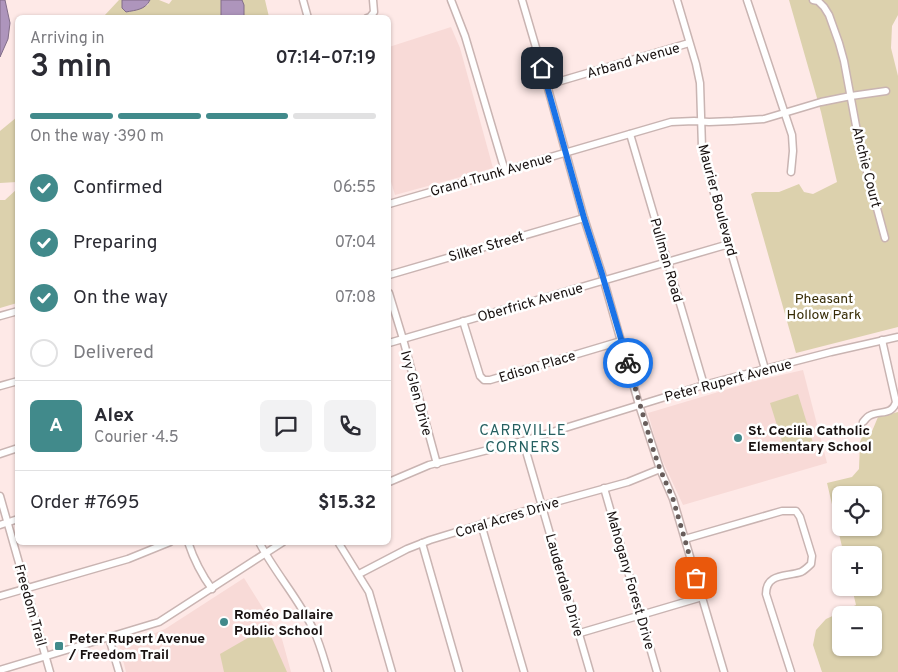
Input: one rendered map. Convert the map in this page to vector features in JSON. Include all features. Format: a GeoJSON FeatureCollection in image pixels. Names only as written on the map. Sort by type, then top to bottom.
{"type":"FeatureCollection","features":[{"type":"Feature","properties":{"kind":"street"},"geometry":{"type":"LineString","coordinates":[[303,0],[307,15]]}},
{"type":"Feature","properties":{"kind":"street"},"geometry":{"type":"LineString","coordinates":[[371,15],[374,12],[373,0]]}},
{"type":"Feature","properties":{"kind":"street"},"geometry":{"type":"LineString","coordinates":[[451,0],[465,36],[505,171]]}},
{"type":"Feature","properties":{"kind":"street"},"geometry":{"type":"LineString","coordinates":[[522,0],[639,405],[686,539],[724,672]]}},
{"type":"Feature","properties":{"kind":"street","name":"Maurier Boulevard"},"geometry":{"type":"LineString","coordinates":[[677,0],[700,83],[702,148],[765,369]]}},
{"type":"Feature","properties":{"kind":"street"},"geometry":{"type":"LineString","coordinates":[[747,0],[792,135],[791,172]]}},
{"type":"Feature","properties":{"kind":"street","name":"Ahchie Court"},"geometry":{"type":"LineString","coordinates":[[813,0],[818,1],[829,15],[842,51],[859,142],[886,238]]}},
{"type":"Feature","properties":{"kind":"street","name":"Arband Avenue"},"geometry":{"type":"LineString","coordinates":[[547,85],[689,43]]}},
{"type":"Feature","properties":{"kind":"street","name":"Grand Trunk Avenue"},"geometry":{"type":"LineString","coordinates":[[391,203],[671,122],[764,119],[821,102],[886,91]]}},
{"type":"Feature","properties":{"kind":"street","name":"Pullman Road"},"geometry":{"type":"LineString","coordinates":[[630,134],[704,385]]}},
{"type":"Feature","properties":{"kind":"street","name":"Silker Street"},"geometry":{"type":"LineString","coordinates":[[391,273],[584,218]]}},
{"type":"Feature","properties":{"kind":"street","name":"Oberfrick Avenue"},"geometry":{"type":"LineString","coordinates":[[391,342],[729,244]]}},
{"type":"Feature","properties":{"kind":"street","name":"Ivy Glen Drive"},"geometry":{"type":"LineString","coordinates":[[391,300],[437,464]]}},
{"type":"Feature","properties":{"kind":"street"},"geometry":{"type":"LineString","coordinates":[[0,316],[15,312]]}},
{"type":"Feature","properties":{"kind":"street","name":"Edison Place"},"geometry":{"type":"LineString","coordinates":[[463,321],[480,376],[484,380],[490,380],[621,341]]}},
{"type":"Feature","properties":{"kind":"street","name":"Peter Rupert Avenue"},"geometry":{"type":"LineString","coordinates":[[391,481],[429,465],[523,441],[704,385],[898,336]]}},
{"type":"Feature","properties":{"kind":"street"},"geometry":{"type":"LineString","coordinates":[[863,422],[870,415],[890,411],[896,402],[882,340]]}},
{"type":"Feature","properties":{"kind":"street"},"geometry":{"type":"LineString","coordinates":[[0,386],[15,382]]}},
{"type":"Feature","properties":{"kind":"street","name":"Lauderdale Drive"},"geometry":{"type":"LineString","coordinates":[[523,441],[590,672]]}},
{"type":"Feature","properties":{"kind":"street"},"geometry":{"type":"LineString","coordinates":[[0,454],[15,449]]}},
{"type":"Feature","properties":{"kind":"street","name":"Coral Acres Drive"},"geometry":{"type":"LineString","coordinates":[[359,574],[422,543],[628,482],[660,469]]}},
{"type":"Feature","properties":{"kind":"street","name":"Mahogany Forest Drive"},"geometry":{"type":"LineString","coordinates":[[604,488],[657,672]]}},
{"type":"Feature","properties":{"kind":"street","name":"Freedom Trail"},"geometry":{"type":"LineString","coordinates":[[0,496],[50,672]]}},
{"type":"Feature","properties":{"kind":"street"},"geometry":{"type":"LineString","coordinates":[[686,539],[782,511],[796,511],[800,517],[812,556],[811,564],[804,571],[772,580],[767,584],[766,588],[766,594],[791,672]]}},
{"type":"Feature","properties":{"kind":"street"},"geometry":{"type":"LineString","coordinates":[[0,525],[15,520]]}},
{"type":"Feature","properties":{"kind":"street"},"geometry":{"type":"LineString","coordinates":[[482,524],[524,672]]}},
{"type":"Feature","properties":{"kind":"street"},"geometry":{"type":"LineString","coordinates":[[422,543],[459,672]]}},
{"type":"Feature","properties":{"kind":"street"},"geometry":{"type":"LineString","coordinates":[[0,596],[128,559],[163,545]]}},
{"type":"Feature","properties":{"kind":"street"},"geometry":{"type":"LineString","coordinates":[[189,545],[194,561],[212,589]]}},
{"type":"Feature","properties":{"kind":"street"},"geometry":{"type":"LineString","coordinates":[[260,545],[304,611],[314,632],[328,672]]}},
{"type":"Feature","properties":{"kind":"street"},"geometry":{"type":"LineString","coordinates":[[0,670],[159,622],[278,545]]}},
{"type":"Feature","properties":{"kind":"street"},"geometry":{"type":"LineString","coordinates":[[340,545],[369,592],[392,672]]}},
{"type":"Feature","properties":{"kind":"street"},"geometry":{"type":"LineString","coordinates":[[580,633],[702,597]]}},
{"type":"Feature","properties":{"kind":"street"},"geometry":{"type":"LineString","coordinates":[[109,638],[120,672]]}},
{"type":"Feature","properties":{"kind":"shaded area"},"geometry":{"type":"Polygon","coordinates":[[[0,0],[5,0],[10,23],[8,39],[0,57],[0,0]]]}},
{"type":"Feature","properties":{"kind":"shaded area"},"geometry":{"type":"Polygon","coordinates":[[[122,0],[150,0],[143,8],[126,12],[122,8],[122,0]]]}},
{"type":"Feature","properties":{"kind":"shaded area"},"geometry":{"type":"Polygon","coordinates":[[[221,0],[242,0],[244,15],[221,15],[221,0]]]}},
{"type":"Feature","properties":{"kind":"shaded area"},"geometry":{"type":"Polygon","coordinates":[[[451,27],[460,48],[493,168],[395,195],[391,182],[391,46],[451,27]]]}},
{"type":"Feature","properties":{"kind":"shaded area","name":"St. Cecilia Catholic Elementary School"},"geometry":{"type":"Polygon","coordinates":[[[803,370],[827,463],[683,505],[659,453],[648,413],[755,381],[803,370]]]}},
{"type":"Feature","properties":{"kind":"shaded area","name":"Roméo Dallaire Public School"},"geometry":{"type":"Polygon","coordinates":[[[244,578],[282,639],[291,672],[126,672],[119,644],[165,629],[244,578]]]}},
{"type":"Feature","properties":{"kind":"green space"},"geometry":{"type":"Polygon","coordinates":[[[119,0],[122,0],[124,10],[134,10],[148,5],[150,0],[159,0],[169,4],[172,0],[265,0],[269,15],[105,15],[119,0]]]}},
{"type":"Feature","properties":{"kind":"green space","name":"Pheasant Hollow Park"},"geometry":{"type":"Polygon","coordinates":[[[789,0],[898,0],[898,15],[892,26],[891,48],[898,76],[898,327],[796,353],[751,194],[755,192],[779,192],[799,184],[804,192],[813,194],[837,182],[821,112],[789,0]]]}},
{"type":"Feature","properties":{"kind":"green space"},"geometry":{"type":"Polygon","coordinates":[[[15,119],[15,182],[0,183],[0,131],[15,119]]]}},
{"type":"Feature","properties":{"kind":"green space"},"geometry":{"type":"Polygon","coordinates":[[[15,191],[15,304],[0,308],[0,200],[5,200],[15,191]]]}},
{"type":"Feature","properties":{"kind":"green space"},"geometry":{"type":"Polygon","coordinates":[[[798,394],[814,446],[786,454],[770,403],[798,394]]]}},
{"type":"Feature","properties":{"kind":"green space"},"geometry":{"type":"Polygon","coordinates":[[[898,412],[898,672],[822,672],[813,645],[816,630],[826,619],[832,616],[832,656],[882,656],[882,606],[854,606],[856,605],[854,596],[882,596],[882,546],[842,546],[840,536],[882,536],[882,486],[832,486],[832,504],[827,483],[852,477],[859,469],[860,442],[862,437],[870,436],[878,417],[898,412]]]}},
{"type":"Feature","properties":{"kind":"green space"},"geometry":{"type":"Polygon","coordinates":[[[267,627],[287,672],[224,672],[220,654],[267,627]]]}},
{"type":"Feature","properties":{"kind":"way so far"},"geometry":{"type":"LineString","coordinates":[[628,363],[652,446],[673,499],[686,539],[696,578]]}},
{"type":"Feature","properties":{"kind":"place","name":"St. Cecilia Catholic Elementary School"},"geometry":{"type":"Point","coordinates":[738,438]}},
{"type":"Feature","properties":{"kind":"place","name":"Roméo Dallaire Public School"},"geometry":{"type":"Point","coordinates":[224,622]}},
{"type":"Feature","properties":{"kind":"place","name":"Peter Rupert Avenue / Freedom Trail"},"geometry":{"type":"Point","coordinates":[59,646]}},
{"type":"Feature","properties":{"kind":"district","name":"CARRVILLE CORNERS"},"geometry":{"type":"Point","coordinates":[523,438]}},
{"type":"Feature","properties":{"kind":"route"},"geometry":{"type":"LineString","coordinates":[[542,68],[584,218],[628,363]]}}]}
